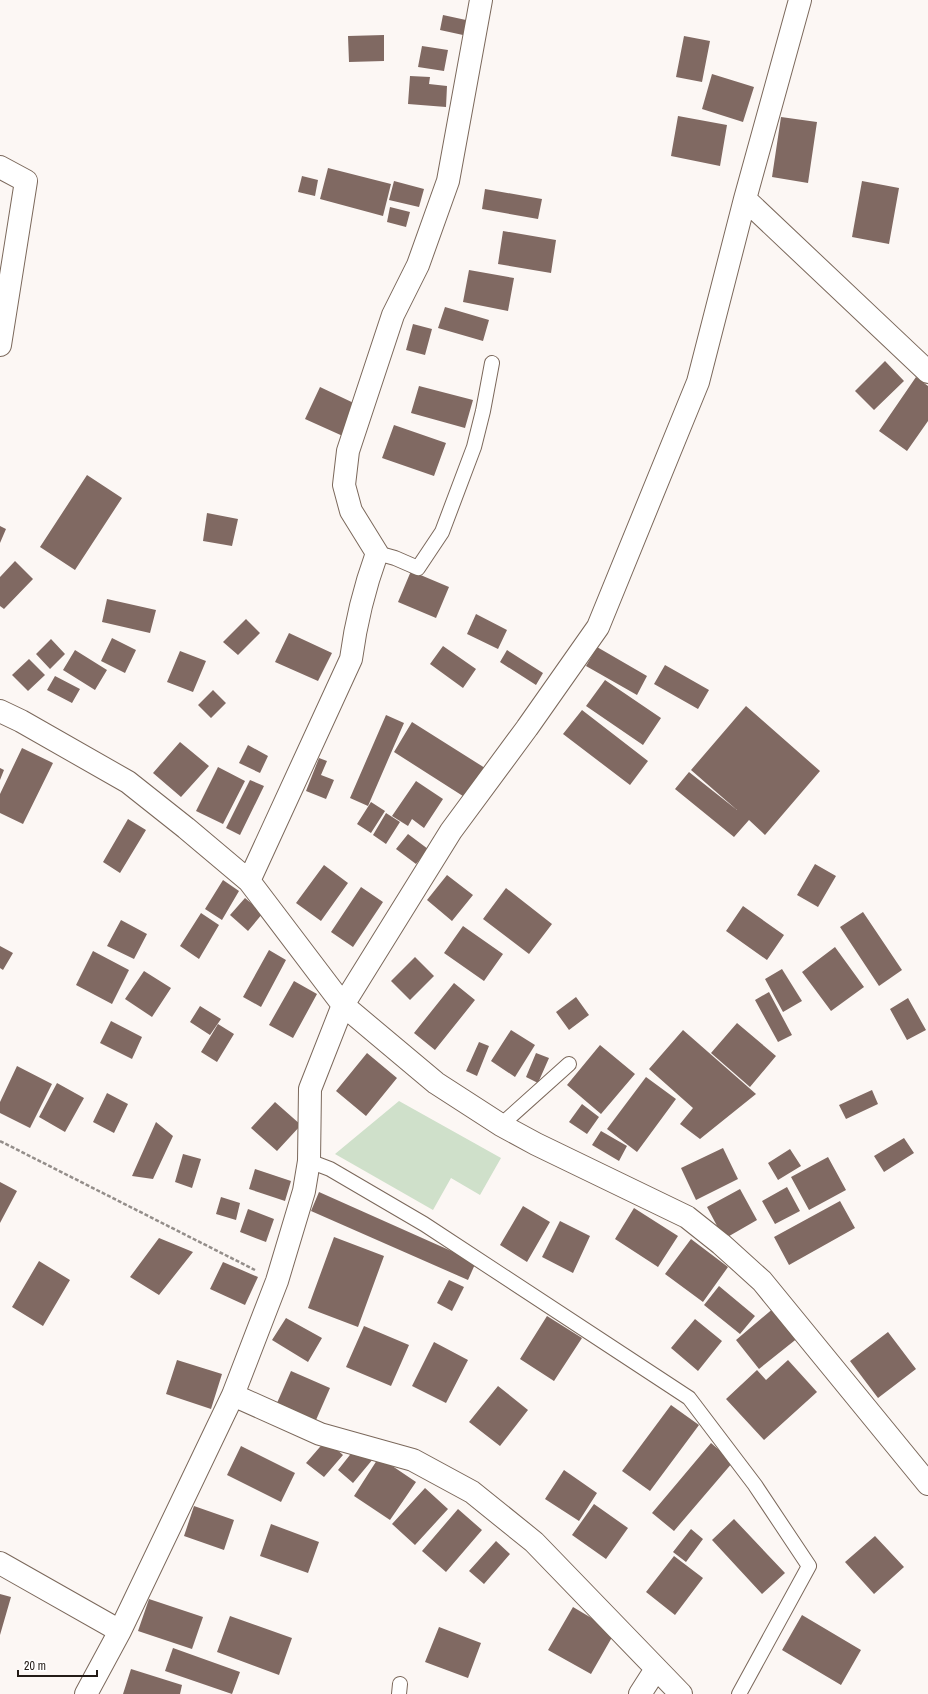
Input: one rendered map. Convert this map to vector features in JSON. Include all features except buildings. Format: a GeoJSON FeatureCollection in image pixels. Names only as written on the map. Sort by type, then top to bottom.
{"type":"FeatureCollection","features":[{"type":"Feature","properties":{"kind":"street"},"geometry":{"type":"LineString","coordinates":[[248,881],[351,659],[355,626],[365,586],[377,553],[351,511],[344,485],[348,451],[393,315],[418,265],[448,181],[481,0]]}},
{"type":"Feature","properties":{"kind":"street"},"geometry":{"type":"LineString","coordinates":[[86,1694],[120,1631],[233,1395],[277,1281],[304,1190],[309,1161],[310,1089],[343,1005],[451,831],[527,728],[598,627],[698,382],[745,199],[800,0]]}},
{"type":"Feature","properties":{"kind":"street"},"geometry":{"type":"LineString","coordinates":[[0,167],[26,181],[0,345]]}},
{"type":"Feature","properties":{"kind":"street"},"geometry":{"type":"LineString","coordinates":[[745,199],[928,372]]}},
{"type":"Feature","properties":{"kind":"street"},"geometry":{"type":"LineString","coordinates":[[0,711],[21,721],[128,782],[186,828],[248,881],[343,1005],[436,1082],[501,1125],[536,1144],[687,1217],[721,1244],[762,1281],[928,1484]]}},
{"type":"Feature","properties":{"kind":"street"},"geometry":{"type":"LineString","coordinates":[[233,1395],[320,1434],[412,1460],[472,1492],[534,1542],[656,1670],[681,1694]]}},
{"type":"Feature","properties":{"kind":"street"},"geometry":{"type":"LineString","coordinates":[[0,1563],[120,1631]]}},
{"type":"Feature","properties":{"kind":"street"},"geometry":{"type":"LineString","coordinates":[[640,1694],[656,1670]]}},
{"type":"Feature","properties":{"kind":"lane"},"geometry":{"type":"LineString","coordinates":[[377,553],[395,558],[418,568],[442,532],[474,447],[483,411],[492,363]]}},
{"type":"Feature","properties":{"kind":"lane"},"geometry":{"type":"LineString","coordinates":[[501,1125],[569,1064]]}},
{"type":"Feature","properties":{"kind":"lane"},"geometry":{"type":"LineString","coordinates":[[309,1161],[330,1169],[424,1224],[689,1398],[755,1485],[809,1566],[739,1694]]}},
{"type":"Feature","properties":{"kind":"path"},"geometry":{"type":"LineString","coordinates":[[0,1141],[277,1281]]}},
{"type":"Feature","properties":{"kind":"green space"},"geometry":{"type":"Polygon","coordinates":[[[399,1101],[501,1158],[480,1195],[451,1178],[433,1210],[335,1154],[399,1101]]]}}]}
